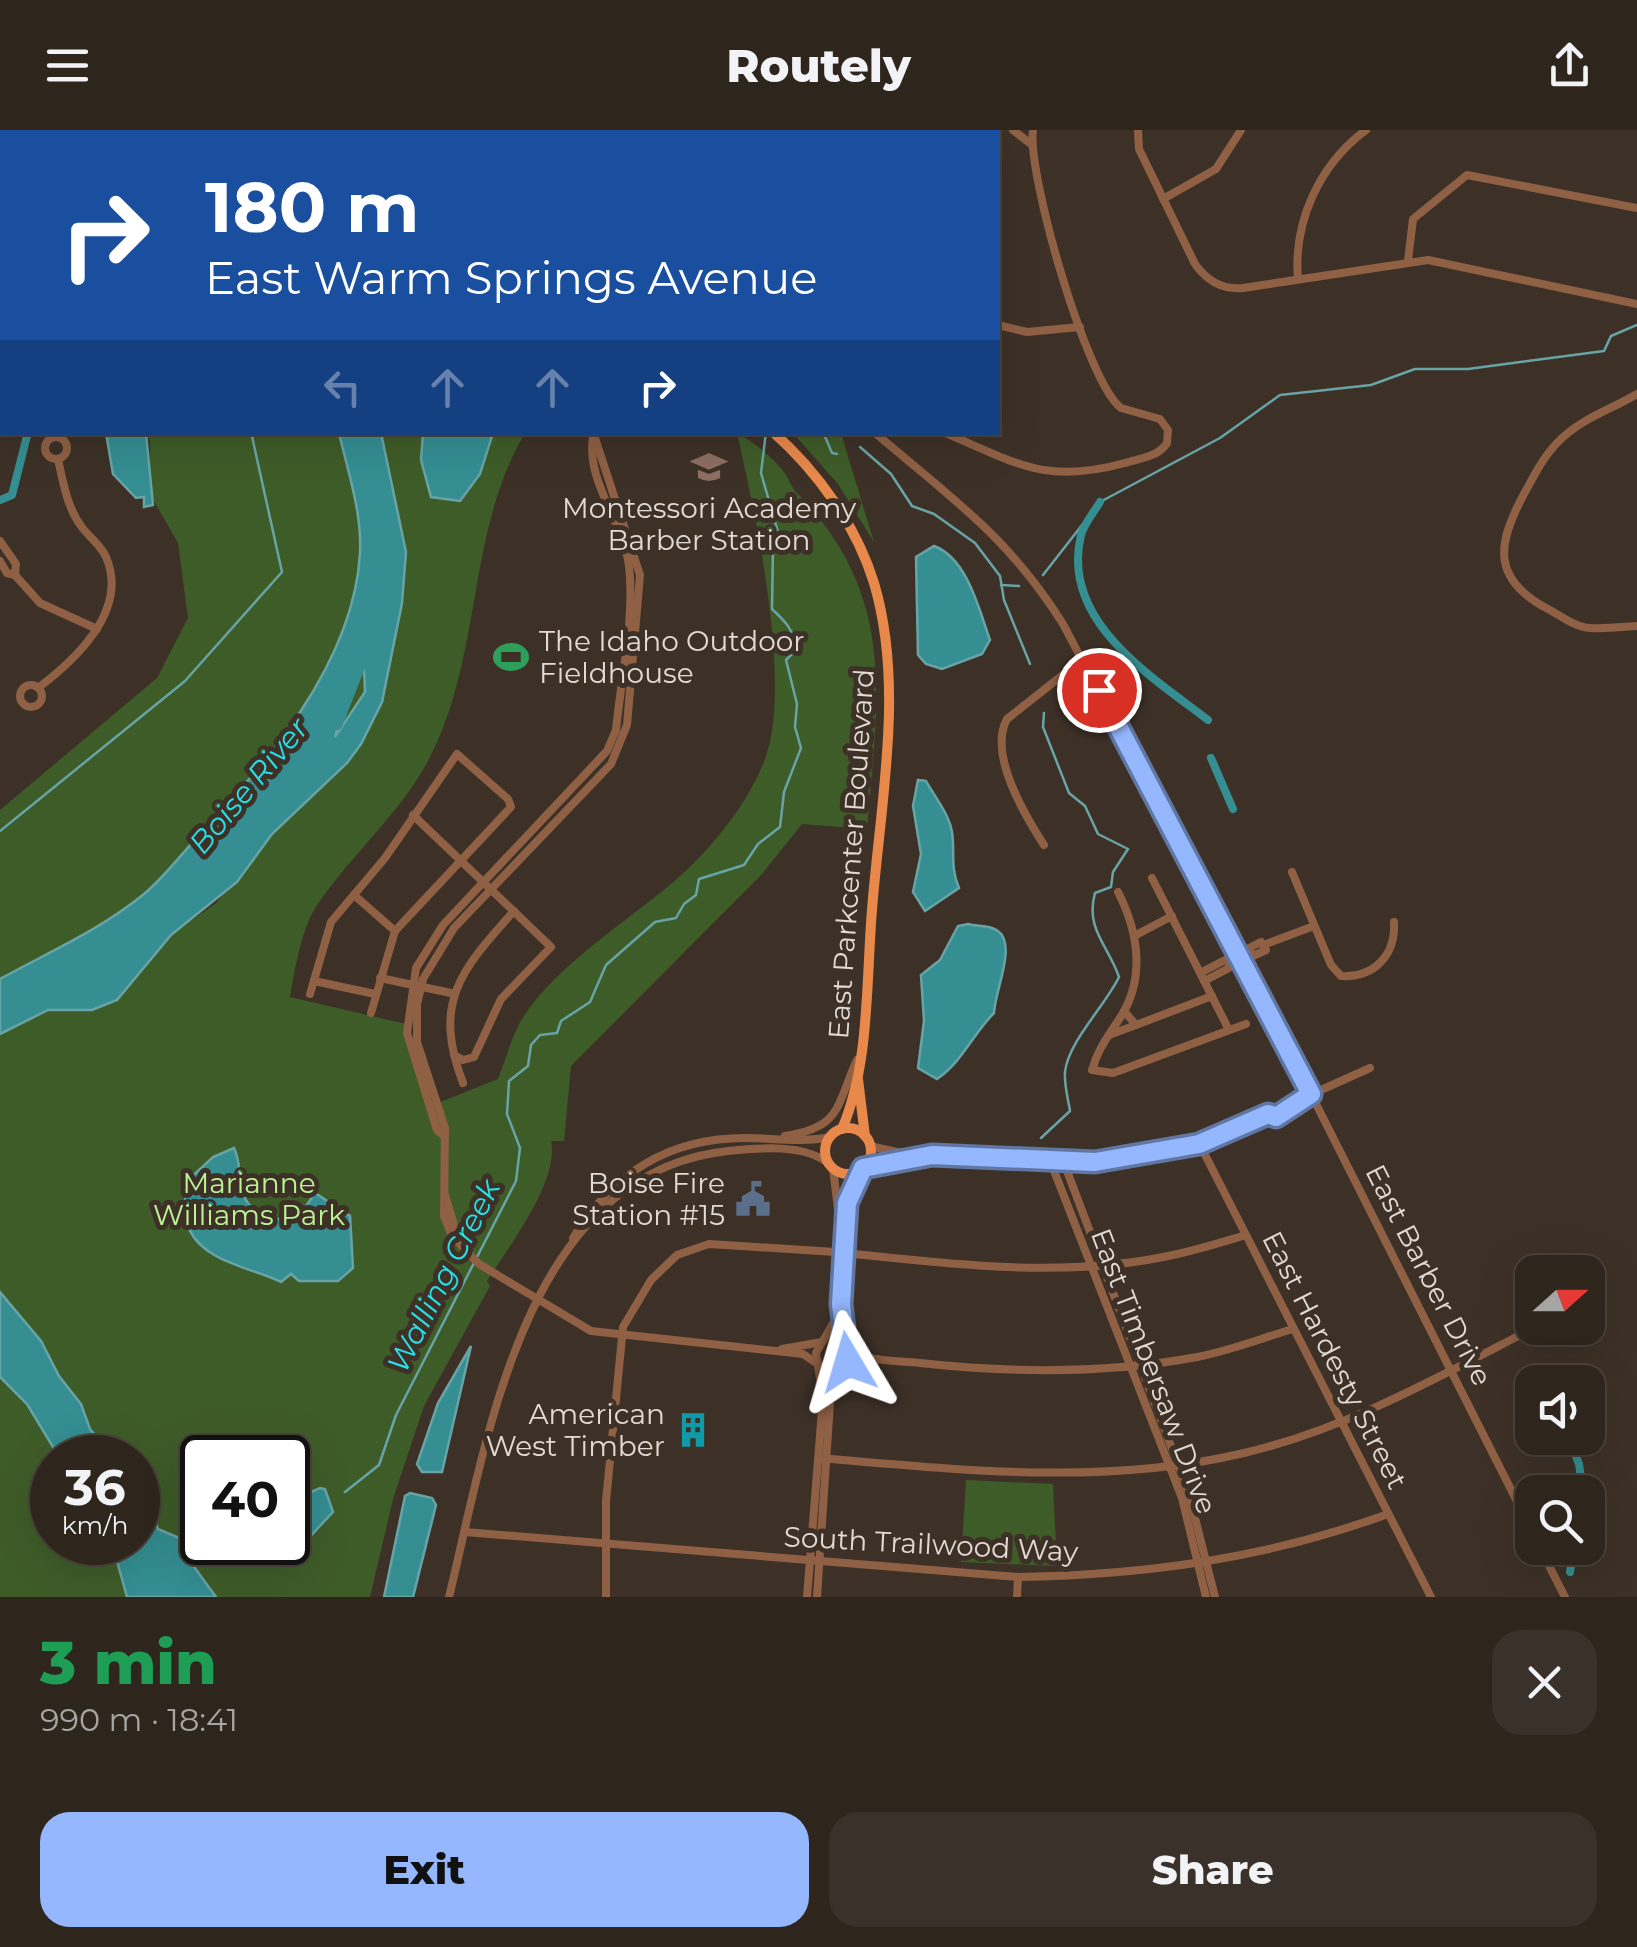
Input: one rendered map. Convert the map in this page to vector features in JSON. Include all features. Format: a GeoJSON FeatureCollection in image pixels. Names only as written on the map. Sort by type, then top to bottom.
{"type":"FeatureCollection","features":[{"type":"Feature","properties":{"kind":"main road","name":"East Parkcenter Boulevard"},"geometry":{"type":"LineString","coordinates":[[775,435],[831,496],[850,528],[872,579],[884,633],[888,692],[857,1073],[842,1129]]}},
{"type":"Feature","properties":{"kind":"main road","name":"East Parkcenter Boulevard"},"geometry":{"type":"LineString","coordinates":[[857,1073],[868,1141]]}},
{"type":"Feature","properties":{"kind":"main road"},"geometry":{"type":"LineString","coordinates":[[842,1129],[854,1129],[868,1141],[860,1170],[845,1174],[832,1166],[826,1151],[830,1138],[842,1129]]}},
{"type":"Feature","properties":{"kind":"street"},"geometry":{"type":"LineString","coordinates":[[1012,130],[1031,144]]}},
{"type":"Feature","properties":{"kind":"street"},"geometry":{"type":"LineString","coordinates":[[950,435],[1017,463],[1066,475],[1160,452],[1167,443],[1166,426],[1155,416],[1128,411],[1112,402],[1080,326],[1037,192],[1032,130]]}},
{"type":"Feature","properties":{"kind":"street"},"geometry":{"type":"LineString","coordinates":[[1138,130],[1139,149],[1195,264],[1213,282],[1232,289],[1428,260],[1637,304]]}},
{"type":"Feature","properties":{"kind":"street"},"geometry":{"type":"LineString","coordinates":[[1163,200],[1216,170],[1241,130]]}},
{"type":"Feature","properties":{"kind":"street"},"geometry":{"type":"LineString","coordinates":[[1298,279],[1307,208],[1331,163],[1366,130]]}},
{"type":"Feature","properties":{"kind":"street"},"geometry":{"type":"LineString","coordinates":[[1408,261],[1414,219],[1468,174],[1637,208]]}},
{"type":"Feature","properties":{"kind":"street"},"geometry":{"type":"LineString","coordinates":[[1000,325],[1027,332],[1080,326]]}},
{"type":"Feature","properties":{"kind":"street"},"geometry":{"type":"LineString","coordinates":[[1637,394],[1590,418],[1560,440],[1536,471],[1506,528],[1503,542],[1507,570],[1514,583],[1536,603],[1589,628],[1637,626]]}},
{"type":"Feature","properties":{"kind":"street"},"geometry":{"type":"LineString","coordinates":[[594,435],[590,447],[594,468],[629,567],[616,730],[594,766],[487,886],[440,946],[416,986],[418,1042],[445,1128],[445,1195],[458,1238],[494,1274],[582,1328],[622,1337],[803,1354],[828,1371],[878,1359]]}},
{"type":"Feature","properties":{"kind":"street","name":"East Barber Drive"},"geometry":{"type":"LineString","coordinates":[[877,435],[1006,546],[1083,659],[1311,1094],[1515,1498]]}},
{"type":"Feature","properties":{"kind":"street"},"geometry":{"type":"LineString","coordinates":[[38,688],[73,660],[97,630],[109,566],[68,500],[58,459]]}},
{"type":"Feature","properties":{"kind":"street"},"geometry":{"type":"LineString","coordinates":[[0,540],[16,564],[15,575]]}},
{"type":"Feature","properties":{"kind":"street"},"geometry":{"type":"LineString","coordinates":[[0,561],[7,574],[15,575],[40,603],[97,630]]}},
{"type":"Feature","properties":{"kind":"street"},"geometry":{"type":"LineString","coordinates":[[1044,845],[1026,815],[1004,756],[1001,730],[1007,718],[1083,659]]}},
{"type":"Feature","properties":{"kind":"street"},"geometry":{"type":"LineString","coordinates":[[310,994],[331,922],[457,754],[511,807],[395,931],[371,1014]]}},
{"type":"Feature","properties":{"kind":"street"},"geometry":{"type":"LineString","coordinates":[[413,815],[551,947],[501,998],[474,1057],[463,1060],[454,1056]]}},
{"type":"Feature","properties":{"kind":"street"},"geometry":{"type":"LineString","coordinates":[[1292,872],[1331,966],[1340,976],[1380,964],[1391,953],[1394,922]]}},
{"type":"Feature","properties":{"kind":"street"},"geometry":{"type":"LineString","coordinates":[[1152,878],[1228,1028]]}},
{"type":"Feature","properties":{"kind":"street"},"geometry":{"type":"LineString","coordinates":[[1298,888],[1312,883]]}},
{"type":"Feature","properties":{"kind":"street"},"geometry":{"type":"LineString","coordinates":[[1118,892],[1136,935],[1135,978],[1124,1011],[1105,1037],[1092,1070],[1113,1073],[1246,1024]]}},
{"type":"Feature","properties":{"kind":"street"},"geometry":{"type":"LineString","coordinates":[[354,895],[395,931]]}},
{"type":"Feature","properties":{"kind":"street"},"geometry":{"type":"LineString","coordinates":[[463,1083],[454,1056],[452,993],[465,966],[514,911]]}},
{"type":"Feature","properties":{"kind":"street"},"geometry":{"type":"LineString","coordinates":[[1136,935],[1172,916]]}},
{"type":"Feature","properties":{"kind":"street"},"geometry":{"type":"LineString","coordinates":[[1202,977],[1225,960],[1229,963],[1250,952],[1253,956],[1266,944],[1314,926]]}},
{"type":"Feature","properties":{"kind":"street"},"geometry":{"type":"LineString","coordinates":[[380,978],[452,993]]}},
{"type":"Feature","properties":{"kind":"street"},"geometry":{"type":"LineString","coordinates":[[314,980],[375,994]]}},
{"type":"Feature","properties":{"kind":"street"},"geometry":{"type":"LineString","coordinates":[[1105,1037],[1212,996]]}},
{"type":"Feature","properties":{"kind":"street"},"geometry":{"type":"LineString","coordinates":[[1124,1011],[1136,1025]]}},
{"type":"Feature","properties":{"kind":"street"},"geometry":{"type":"LineString","coordinates":[[766,1138],[809,1132],[827,1124],[840,1108],[858,1057]]}},
{"type":"Feature","properties":{"kind":"street"},"geometry":{"type":"LineString","coordinates":[[868,1141],[932,1155],[1051,1163],[1148,1155],[1199,1144],[1268,1114],[1276,1117],[1298,1106],[1301,1099],[1370,1068]]}},
{"type":"Feature","properties":{"kind":"street"},"geometry":{"type":"LineString","coordinates":[[450,1597],[491,1417],[510,1357],[597,1201],[636,1168],[682,1146],[719,1138],[830,1138]]}},
{"type":"Feature","properties":{"kind":"street","name":"East Hardesty Street"},"geometry":{"type":"LineString","coordinates":[[1199,1144],[1431,1597]]}},
{"type":"Feature","properties":{"kind":"street"},"geometry":{"type":"LineString","coordinates":[[563,1260],[613,1198],[649,1172],[678,1160],[735,1150],[801,1151],[832,1166],[839,1218],[841,1304],[849,1357],[831,1388],[815,1561],[808,1597]]}},
{"type":"Feature","properties":{"kind":"street"},"geometry":{"type":"LineString","coordinates":[[824,1458],[823,1398],[816,1352],[834,1320],[847,1203],[860,1170],[932,1155]]}},
{"type":"Feature","properties":{"kind":"street","name":"East Timbersaw Drive"},"geometry":{"type":"LineString","coordinates":[[1051,1163],[1174,1464],[1214,1597]]}},
{"type":"Feature","properties":{"kind":"street","name":"East Timbersaw Drive"},"geometry":{"type":"LineString","coordinates":[[1064,1163],[1135,1365]]}},
{"type":"Feature","properties":{"kind":"street"},"geometry":{"type":"LineString","coordinates":[[606,1597],[606,1501],[622,1337],[629,1313],[658,1272],[689,1249],[723,1243],[987,1265],[1091,1266],[1167,1257],[1246,1235]]}},
{"type":"Feature","properties":{"kind":"street"},"geometry":{"type":"LineString","coordinates":[[778,1351],[825,1340],[878,1359],[990,1370],[1135,1365],[1199,1356],[1294,1329]]}},
{"type":"Feature","properties":{"kind":"street"},"geometry":{"type":"LineString","coordinates":[[824,1458],[1042,1475],[1174,1464],[1245,1453],[1341,1422],[1515,1338]]}},
{"type":"Feature","properties":{"kind":"street","name":"South Trailwood Way"},"geometry":{"type":"LineString","coordinates":[[465,1532],[1018,1577],[1110,1576],[1204,1563],[1314,1540],[1388,1514]]}},
{"type":"Feature","properties":{"kind":"street"},"geometry":{"type":"LineString","coordinates":[[815,1561],[817,1597]]}},
{"type":"Feature","properties":{"kind":"street","name":"East Timbersaw Drive"},"geometry":{"type":"LineString","coordinates":[[1204,1563],[1206,1597]]}},
{"type":"Feature","properties":{"kind":"street"},"geometry":{"type":"LineString","coordinates":[[1549,1565],[1565,1597]]}},
{"type":"Feature","properties":{"kind":"street"},"geometry":{"type":"LineString","coordinates":[[1017,1597],[1018,1577]]}},
{"type":"Feature","properties":{"kind":"green space"},"geometry":{"type":"Polygon","coordinates":[[[147,435],[339,435],[358,522],[360,552],[354,593],[341,634],[301,711],[248,782],[163,876],[110,918],[0,979],[0,810],[157,678],[188,618],[178,543],[150,494],[147,435]]]}},
{"type":"Feature","properties":{"kind":"green space","name":"Marianne Williams Park"},"geometry":{"type":"Polygon","coordinates":[[[381,435],[524,435],[506,471],[493,511],[468,637],[446,719],[417,779],[314,910],[302,941],[290,997],[410,1025],[415,1061],[433,1105],[498,1079],[516,1031],[537,998],[571,964],[695,862],[737,811],[758,774],[773,724],[773,641],[761,550],[737,435],[779,466],[828,530],[851,569],[866,609],[876,691],[867,829],[802,824],[761,875],[571,1066],[564,1141],[551,1141],[552,1157],[540,1194],[487,1281],[490,1286],[424,1406],[393,1499],[370,1597],[216,1597],[193,1565],[310,1565],[310,1435],[180,1435],[180,1538],[160,1530],[160,1435],[95,1435],[81,1404],[59,1376],[41,1341],[0,1292],[0,1034],[48,1010],[66,1009],[153,956],[171,935],[216,903],[272,834],[361,744],[382,702],[402,603],[406,552],[381,435]]]}},
{"type":"Feature","properties":{"kind":"green space"},"geometry":{"type":"Polygon","coordinates":[[[795,435],[842,435],[874,542],[838,484],[795,435]]]}},
{"type":"Feature","properties":{"kind":"green space"},"geometry":{"type":"Polygon","coordinates":[[[363,649],[365,692],[335,738],[353,666],[363,649]]]}},
{"type":"Feature","properties":{"kind":"green space"},"geometry":{"type":"Polygon","coordinates":[[[0,1377],[27,1404],[46,1435],[30,1435],[30,1565],[119,1565],[127,1597],[0,1597],[0,1377]]]}},
{"type":"Feature","properties":{"kind":"green space"},"geometry":{"type":"Polygon","coordinates":[[[966,1480],[1053,1484],[1057,1566],[961,1562],[966,1480]]]}},
{"type":"Feature","properties":{"kind":"water"},"geometry":{"type":"Polygon","coordinates":[[[106,435],[146,435],[153,505],[144,507],[144,497],[136,498],[113,474],[106,435]]]}},
{"type":"Feature","properties":{"kind":"water"},"geometry":{"type":"Polygon","coordinates":[[[339,435],[381,435],[406,552],[402,603],[382,702],[361,744],[347,763],[272,834],[237,882],[171,935],[117,1000],[92,1010],[48,1010],[0,1034],[0,979],[92,930],[150,889],[247,782],[301,711],[323,674],[354,594],[360,553],[357,507],[339,435]],[[363,650],[353,666],[335,737],[365,692],[363,650]]]}},
{"type":"Feature","properties":{"kind":"water"},"geometry":{"type":"Polygon","coordinates":[[[423,435],[492,435],[480,474],[460,501],[431,497],[421,460],[423,435]]]}},
{"type":"Feature","properties":{"kind":"water"},"geometry":{"type":"Polygon","coordinates":[[[934,546],[955,561],[963,573],[990,640],[982,654],[942,669],[926,664],[918,655],[916,557],[934,546]]]}},
{"type":"Feature","properties":{"kind":"water"},"geometry":{"type":"Polygon","coordinates":[[[918,780],[926,781],[948,819],[959,888],[925,911],[913,892],[921,854],[913,806],[918,780]]]}},
{"type":"Feature","properties":{"kind":"water"},"geometry":{"type":"Polygon","coordinates":[[[968,924],[998,931],[1006,946],[1004,969],[994,1013],[954,1064],[937,1079],[918,1068],[924,1021],[921,975],[940,960],[958,926],[968,924]]]}},
{"type":"Feature","properties":{"kind":"water"},"geometry":{"type":"Polygon","coordinates":[[[234,1148],[244,1196],[264,1216],[292,1217],[303,1210],[315,1193],[350,1216],[353,1268],[338,1281],[299,1281],[291,1274],[281,1282],[228,1262],[203,1247],[186,1220],[186,1182],[213,1157],[234,1148]]]}},
{"type":"Feature","properties":{"kind":"water"},"geometry":{"type":"Polygon","coordinates":[[[0,1292],[41,1341],[59,1376],[81,1404],[95,1435],[46,1435],[27,1404],[0,1377],[0,1292]]]}},
{"type":"Feature","properties":{"kind":"water"},"geometry":{"type":"Polygon","coordinates":[[[471,1346],[442,1472],[422,1472],[417,1464],[438,1403],[471,1346]]]}},
{"type":"Feature","properties":{"kind":"water"},"geometry":{"type":"Polygon","coordinates":[[[325,1489],[333,1512],[310,1537],[310,1492],[325,1489]]]}},
{"type":"Feature","properties":{"kind":"water"},"geometry":{"type":"Polygon","coordinates":[[[410,1493],[432,1498],[436,1505],[413,1597],[384,1597],[405,1496],[410,1493]]]}},
{"type":"Feature","properties":{"kind":"water"},"geometry":{"type":"Polygon","coordinates":[[[160,1530],[180,1538],[180,1565],[193,1565],[216,1597],[127,1597],[118,1565],[160,1565],[160,1530]]]}},
{"type":"Feature","properties":{"kind":"waterway"},"geometry":{"type":"LineString","coordinates":[[1043,575],[1100,502],[1220,438],[1280,395],[1371,385],[1415,369],[1468,369],[1604,351],[1611,336],[1637,325]]}},
{"type":"Feature","properties":{"kind":"waterway"},"geometry":{"type":"LineString","coordinates":[[0,500],[12,495],[27,435]]}},
{"type":"Feature","properties":{"kind":"waterway"},"geometry":{"type":"LineString","coordinates":[[0,831],[185,681],[282,572],[252,435]]}},
{"type":"Feature","properties":{"kind":"waterway","name":"Walling Creek"},"geometry":{"type":"LineString","coordinates":[[345,1492],[379,1465],[396,1415],[516,1181],[520,1148],[507,1114],[509,1081],[528,1066],[531,1045],[540,1035],[557,1033],[561,1021],[590,1002],[606,965],[655,922],[676,918],[684,904],[696,895],[699,879],[744,865],[758,844],[780,827],[784,792],[801,748],[795,727],[797,704],[786,660],[796,650],[795,643],[789,627],[772,609],[773,545],[778,532],[761,473],[766,435]]}},
{"type":"Feature","properties":{"kind":"waterway"},"geometry":{"type":"LineString","coordinates":[[824,435],[832,453],[837,454]]}},
{"type":"Feature","properties":{"kind":"waterway"},"geometry":{"type":"LineString","coordinates":[[860,447],[891,474],[912,506],[934,514],[975,543],[1000,576],[1004,600],[1030,664]]}},
{"type":"Feature","properties":{"kind":"waterway"},"geometry":{"type":"LineString","coordinates":[[1100,502],[1081,535],[1078,566],[1084,594],[1115,643],[1161,685],[1208,720]]}},
{"type":"Feature","properties":{"kind":"waterway"},"geometry":{"type":"LineString","coordinates":[[1001,585],[1019,586]]}},
{"type":"Feature","properties":{"kind":"waterway","name":"Boise River"},"geometry":{"type":"LineString","coordinates":[[336,723],[370,636]]}},
{"type":"Feature","properties":{"kind":"waterway"},"geometry":{"type":"LineString","coordinates":[[1041,1138],[1070,1111],[1065,1077],[1068,1060],[1119,977],[1095,927],[1093,906],[1095,893],[1111,887],[1113,872],[1128,849],[1098,834],[1085,806],[1069,793],[1043,727],[1044,713]]}},
{"type":"Feature","properties":{"kind":"waterway"},"geometry":{"type":"LineString","coordinates":[[1211,758],[1233,809]]}},
{"type":"Feature","properties":{"kind":"waterway"},"geometry":{"type":"LineString","coordinates":[[1576,1455],[1581,1475]]}},
{"type":"Feature","properties":{"kind":"waterway"},"geometry":{"type":"LineString","coordinates":[[1570,1572],[1571,1565]]}},
{"type":"Feature","properties":{"kind":"place","name":"Montessori Academy Barber Station"},"geometry":{"type":"Point","coordinates":[709,467]}},
{"type":"Feature","properties":{"kind":"place","name":"The Idaho Outdoor Fieldhouse"},"geometry":{"type":"Point","coordinates":[511,657]}},
{"type":"Feature","properties":{"kind":"place","name":"Boise Fire Station #15"},"geometry":{"type":"Point","coordinates":[753,1199]}},
{"type":"Feature","properties":{"kind":"place","name":"American West Timber"},"geometry":{"type":"Point","coordinates":[693,1430]}},
{"type":"Feature","properties":{"kind":"route"},"geometry":{"type":"LineString","coordinates":[[848,1362],[841,1304],[847,1203],[849,1190],[863,1168],[932,1155],[1051,1163],[1148,1155],[1199,1144],[1268,1114],[1276,1117],[1311,1094],[1099,690]]}}]}
